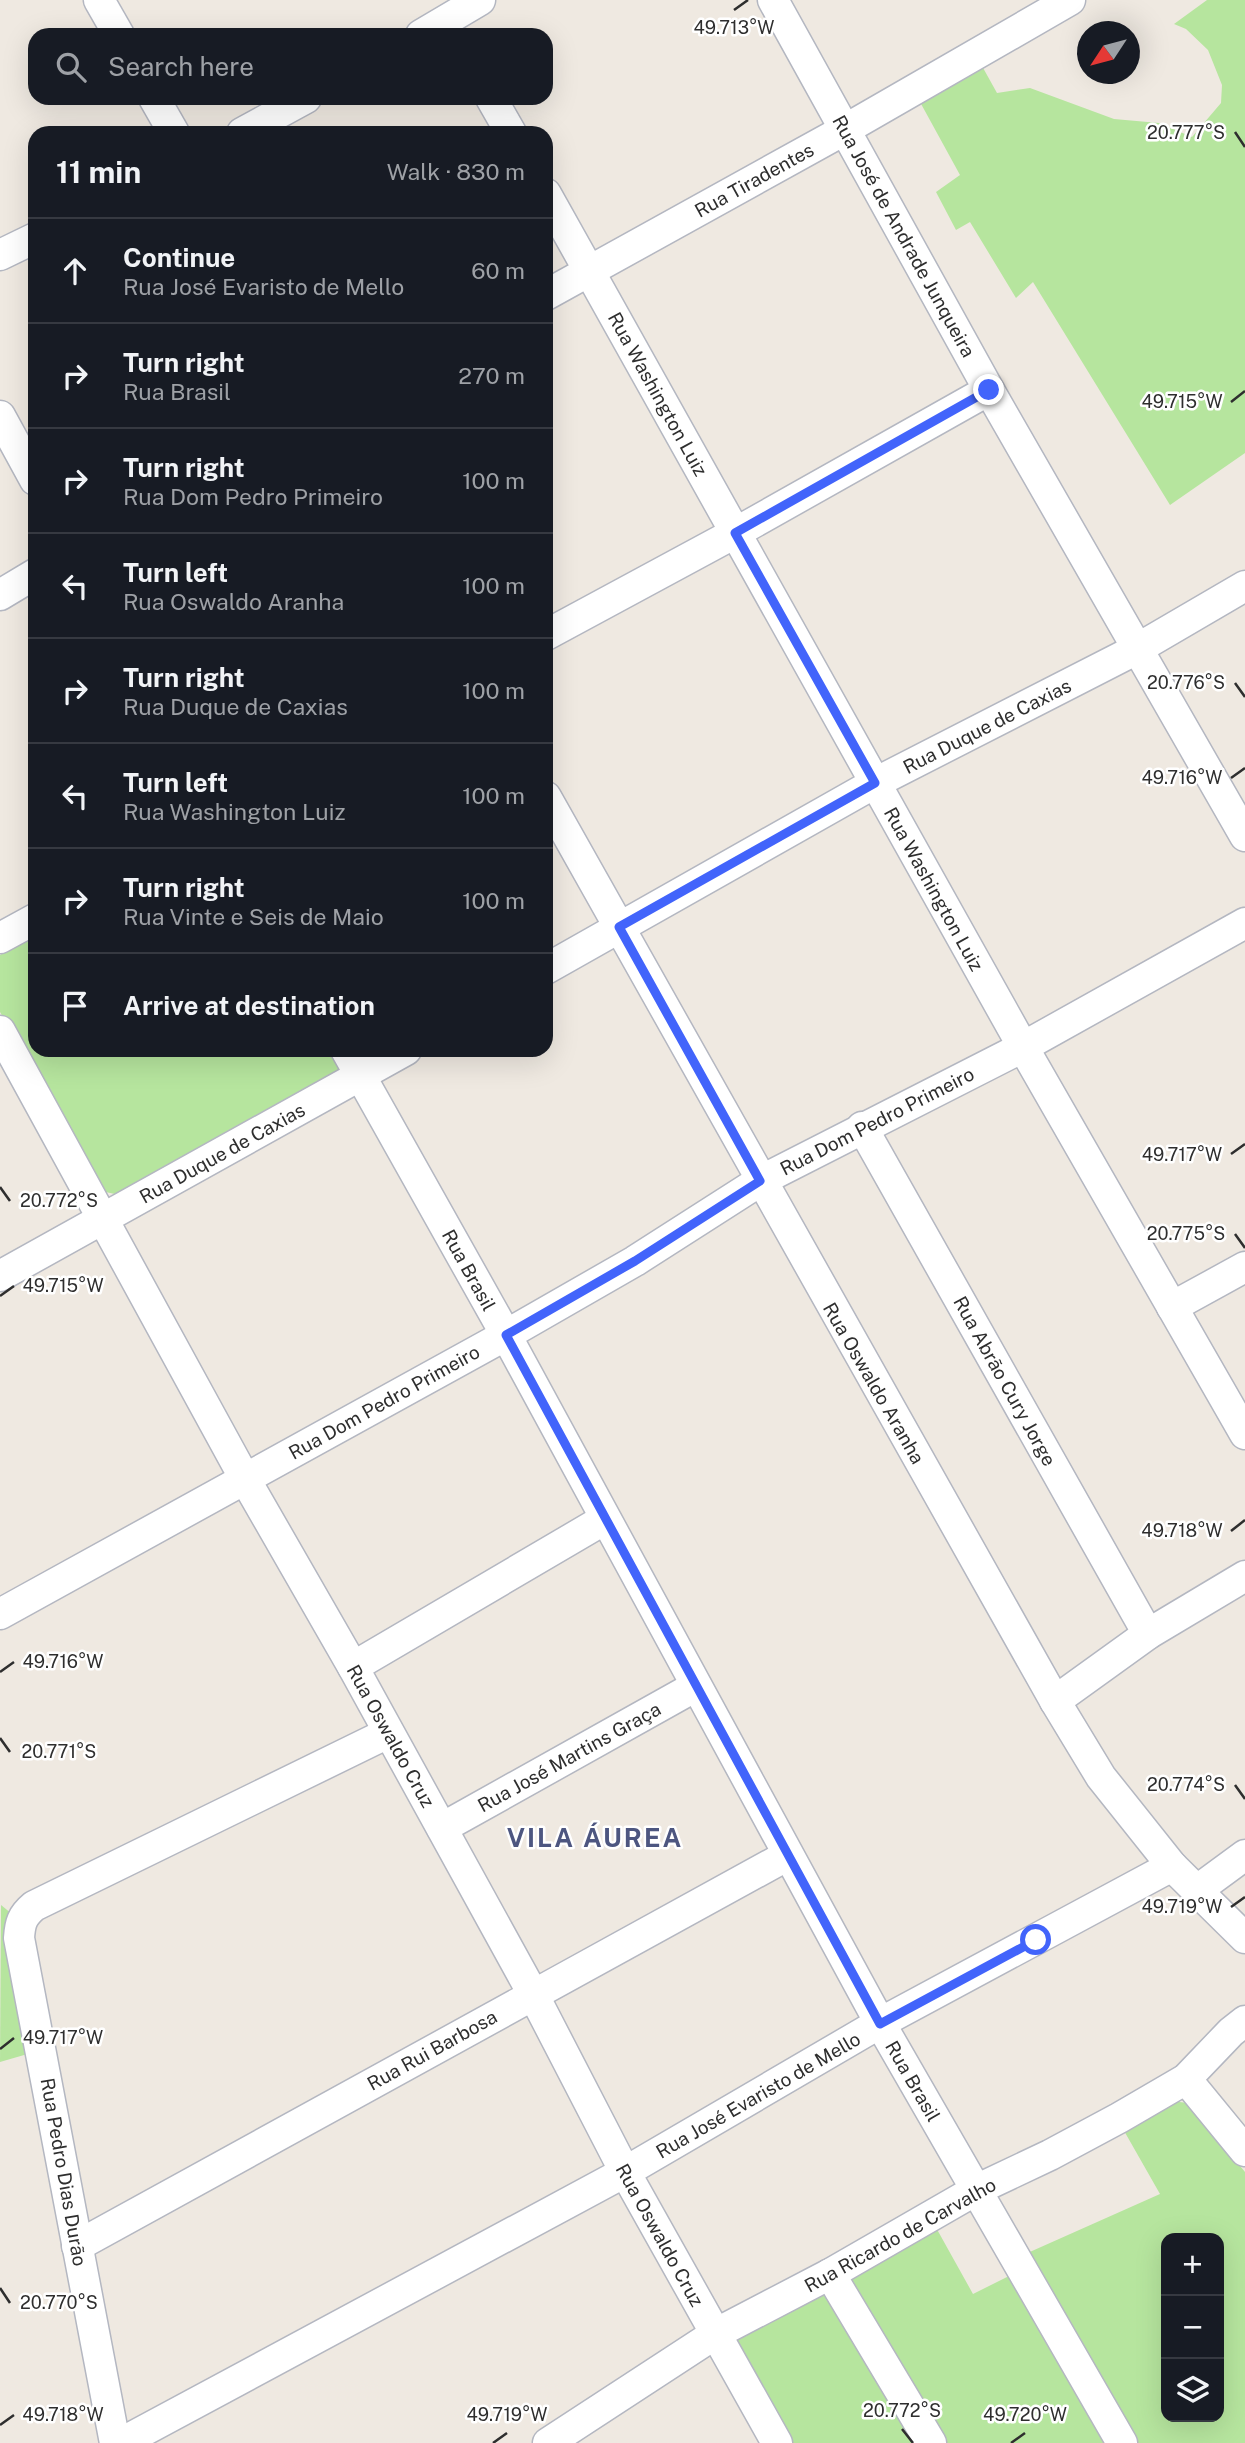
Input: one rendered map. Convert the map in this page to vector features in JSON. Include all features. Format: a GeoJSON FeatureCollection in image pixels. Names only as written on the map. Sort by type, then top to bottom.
{"type":"FeatureCollection","features":[{"type":"Feature","properties":{"kind":"street"},"geometry":{"type":"LineString","coordinates":[[99,0],[115,28]]}},
{"type":"Feature","properties":{"kind":"street"},"geometry":{"type":"LineString","coordinates":[[439,23],[480,0]]}},
{"type":"Feature","properties":{"kind":"street","name":"Rua José de Andrade Junqueira"},"geometry":{"type":"LineString","coordinates":[[773,0],[989,390],[1245,836]]}},
{"type":"Feature","properties":{"kind":"street","name":"Rua Tiradentes"},"geometry":{"type":"LineString","coordinates":[[553,291],[846,129],[1070,0]]}},
{"type":"Feature","properties":{"kind":"street"},"geometry":{"type":"LineString","coordinates":[[158,105],[170,126]]}},
{"type":"Feature","properties":{"kind":"street"},"geometry":{"type":"LineString","coordinates":[[255,126],[293,105]]}},
{"type":"Feature","properties":{"kind":"street"},"geometry":{"type":"LineString","coordinates":[[495,105],[507,126]]}},
{"type":"Feature","properties":{"kind":"street","name":"Rua Washington Luiz"},"geometry":{"type":"LineString","coordinates":[[553,206],[1023,1047],[1245,1434]]}},
{"type":"Feature","properties":{"kind":"street"},"geometry":{"type":"LineString","coordinates":[[0,255],[28,241]]}},
{"type":"Feature","properties":{"kind":"street"},"geometry":{"type":"LineString","coordinates":[[553,631],[735,533],[989,390]]}},
{"type":"Feature","properties":{"kind":"street"},"geometry":{"type":"LineString","coordinates":[[0,416],[28,467]]}},
{"type":"Feature","properties":{"kind":"street"},"geometry":{"type":"LineString","coordinates":[[0,594],[28,578]]}},
{"type":"Feature","properties":{"kind":"street","name":"Rua Duque de Caxias"},"geometry":{"type":"LineString","coordinates":[[553,965],[875,783],[1137,649],[1245,586]]}},
{"type":"Feature","properties":{"kind":"street","name":"Rua Oswaldo Aranha"},"geometry":{"type":"LineString","coordinates":[[553,809],[760,1181],[1055,1701],[1101,1777],[1172,1866],[1245,1938]]}},
{"type":"Feature","properties":{"kind":"street"},"geometry":{"type":"LineString","coordinates":[[0,938],[28,923]]}},
{"type":"Feature","properties":{"kind":"street","name":"Rua Dom Pedro Primeiro"},"geometry":{"type":"LineString","coordinates":[[0,1614],[506,1335],[635,1261],[760,1181],[1023,1047],[1245,923]]}},
{"type":"Feature","properties":{"kind":"street","name":"Rua Oswaldo Cruz"},"geometry":{"type":"LineString","coordinates":[[0,1031],[245,1479],[442,1828],[533,1994],[625,2172],[777,2443]]}},
{"type":"Feature","properties":{"kind":"street","name":"Rua Brasil"},"geometry":{"type":"LineString","coordinates":[[350,1057],[506,1335],[880,2024],[1122,2443]]}},
{"type":"Feature","properties":{"kind":"street","name":"Rua Duque de Caxias"},"geometry":{"type":"LineString","coordinates":[[0,1276],[394,1057]]}},
{"type":"Feature","properties":{"kind":"street","name":"Rua Abrão Cury Jorge"},"geometry":{"type":"LineString","coordinates":[[862,1127],[1148,1634]]}},
{"type":"Feature","properties":{"kind":"street"},"geometry":{"type":"LineString","coordinates":[[1172,1307],[1245,1267]]}},
{"type":"Feature","properties":{"kind":"street"},"geometry":{"type":"LineString","coordinates":[[353,1667],[604,1519]]}},
{"type":"Feature","properties":{"kind":"street"},"geometry":{"type":"LineString","coordinates":[[1055,1701],[1148,1634],[1245,1576]]}},
{"type":"Feature","properties":{"kind":"street","name":"Rua José Martins Graça"},"geometry":{"type":"LineString","coordinates":[[442,1828],[696,1686]]}},
{"type":"Feature","properties":{"kind":"street","name":"Rua Pedro Dias Durão"},"geometry":{"type":"LineString","coordinates":[[116,2443],[19,1938],[23,1915],[34,1906],[388,1733]]}},
{"type":"Feature","properties":{"kind":"street"},"geometry":{"type":"LineString","coordinates":[[1196,1891],[1245,1855]]}},
{"type":"Feature","properties":{"kind":"street","name":"Rua Rui Barbosa"},"geometry":{"type":"LineString","coordinates":[[77,2246],[788,1856]]}},
{"type":"Feature","properties":{"kind":"street","name":"Rua José Evaristo de Mello"},"geometry":{"type":"LineString","coordinates":[[121,2443],[625,2172],[880,2024],[1172,1866]]}},
{"type":"Feature","properties":{"kind":"street","name":"Rua Ricardo de Carvalho"},"geometry":{"type":"LineString","coordinates":[[558,2441],[715,2334],[830,2274],[976,2190],[1062,2149],[1186,2079],[1230,2032],[1245,2021]]}},
{"type":"Feature","properties":{"kind":"street"},"geometry":{"type":"LineString","coordinates":[[1186,2079],[1245,2151]]}},
{"type":"Feature","properties":{"kind":"street"},"geometry":{"type":"LineString","coordinates":[[830,2274],[931,2443]]}},
{"type":"Feature","properties":{"kind":"green space"},"geometry":{"type":"Polygon","coordinates":[[[1207,0],[1245,0],[1245,453],[1170,505],[1033,282],[1016,298],[970,222],[956,230],[936,192],[960,175],[920,102],[982,66],[997,93],[1030,88],[1114,119],[1159,123],[1192,137],[1221,103],[1222,85],[1208,50],[1186,29],[1174,24],[1207,0]]]}},
{"type":"Feature","properties":{"kind":"green space"},"geometry":{"type":"Polygon","coordinates":[[[28,939],[28,1057],[339,1057],[344,1066],[339,1080],[124,1196],[101,1191],[0,1012],[0,955],[28,939]]]}},
{"type":"Feature","properties":{"kind":"green space"},"geometry":{"type":"Polygon","coordinates":[[[1,1905],[12,1914],[31,2053],[0,2062],[1,1905]]]}},
{"type":"Feature","properties":{"kind":"green space"},"geometry":{"type":"Polygon","coordinates":[[[1171,2101],[1188,2103],[1245,2172],[1245,2443],[1136,2443],[1023,2255],[1160,2194],[1123,2129],[1171,2101]]]}},
{"type":"Feature","properties":{"kind":"green space"},"geometry":{"type":"Polygon","coordinates":[[[934,2224],[973,2294],[1011,2275],[1108,2443],[940,2443],[848,2288],[853,2271],[934,2224]]]}},
{"type":"Feature","properties":{"kind":"green space"},"geometry":{"type":"Polygon","coordinates":[[[811,2291],[829,2298],[914,2443],[788,2443],[734,2345],[746,2326],[811,2291]]]}},
{"type":"Feature","properties":{"kind":"district","name":"VILA ÁUREA"},"geometry":{"type":"Point","coordinates":[595,1837]}},
{"type":"Feature","properties":{"kind":"route"},"geometry":{"type":"LineString","coordinates":[[989,390],[735,533],[875,783],[619,927],[760,1181],[635,1261],[506,1335],[880,2024],[1036,1940]]}}]}
